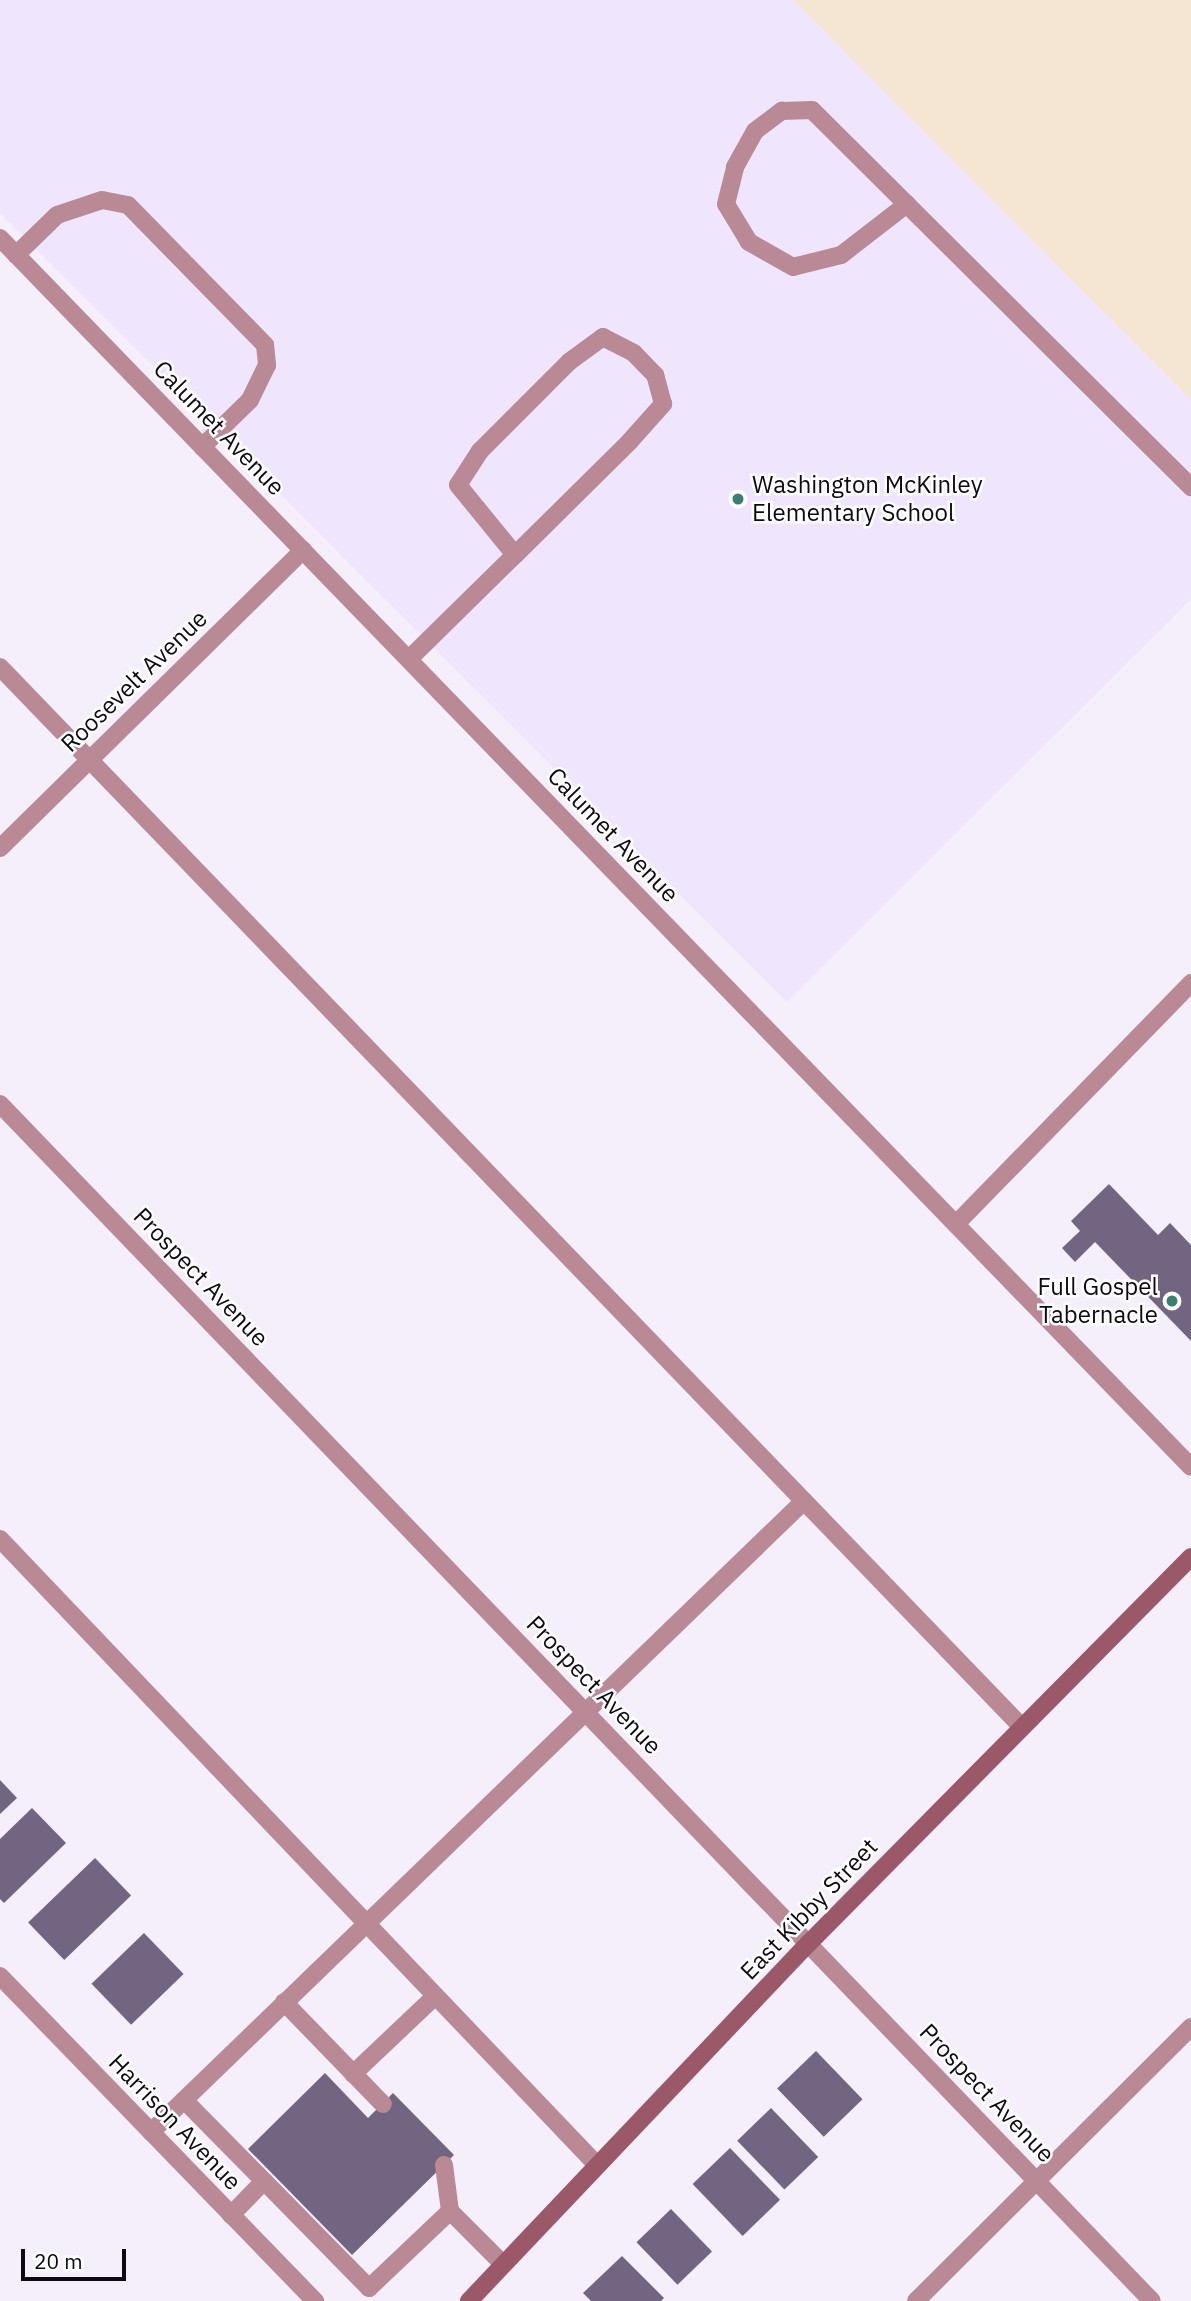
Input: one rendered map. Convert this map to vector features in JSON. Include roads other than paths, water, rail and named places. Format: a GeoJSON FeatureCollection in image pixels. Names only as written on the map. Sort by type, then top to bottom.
{"type":"FeatureCollection","features":[{"type":"Feature","properties":{"kind":"street"},"geometry":{"type":"LineString","coordinates":[[907,204],[841,255],[793,267],[748,242],[726,204],[735,167],[755,131],[782,111],[812,110],[907,204],[1191,487]]}},
{"type":"Feature","properties":{"kind":"street"},"geometry":{"type":"LineString","coordinates":[[16,255],[57,215],[102,200],[128,205],[265,345],[267,365],[250,400],[202,447]]}},
{"type":"Feature","properties":{"kind":"street","name":"Calumet Avenue"},"geometry":{"type":"LineString","coordinates":[[0,238],[1191,1467]]}},
{"type":"Feature","properties":{"kind":"street"},"geometry":{"type":"LineString","coordinates":[[409,659],[515,555],[663,404],[655,375],[634,353],[603,337],[569,362],[480,451],[458,485],[515,555]]}},
{"type":"Feature","properties":{"kind":"street","name":"Roosevelt Avenue"},"geometry":{"type":"LineString","coordinates":[[0,848],[303,550]]}},
{"type":"Feature","properties":{"kind":"street"},"geometry":{"type":"LineString","coordinates":[[0,667],[1022,1727]]}},
{"type":"Feature","properties":{"kind":"street"},"geometry":{"type":"LineString","coordinates":[[956,1224],[1191,983]]}},
{"type":"Feature","properties":{"kind":"street","name":"Prospect Avenue"},"geometry":{"type":"LineString","coordinates":[[0,1104],[1152,2301]]}},
{"type":"Feature","properties":{"kind":"street"},"geometry":{"type":"LineString","coordinates":[[150,2132],[804,1501]]}},
{"type":"Feature","properties":{"kind":"street"},"geometry":{"type":"LineString","coordinates":[[0,1539],[597,2165]]}},
{"type":"Feature","properties":{"kind":"street","name":"East Kibby Street"},"geometry":{"type":"LineString","coordinates":[[469,2301],[809,1942],[1191,1557]]}},
{"type":"Feature","properties":{"kind":"street","name":"Harrison Avenue"},"geometry":{"type":"LineString","coordinates":[[0,1976],[314,2301]]}},
{"type":"Feature","properties":{"kind":"street"},"geometry":{"type":"LineString","coordinates":[[353,2074],[434,1997]]}},
{"type":"Feature","properties":{"kind":"street"},"geometry":{"type":"LineString","coordinates":[[284,2003],[383,2104]]}},
{"type":"Feature","properties":{"kind":"street"},"geometry":{"type":"LineString","coordinates":[[916,2301],[1191,2027]]}},
{"type":"Feature","properties":{"kind":"street"},"geometry":{"type":"LineString","coordinates":[[184,2100],[369,2288],[450,2211]]}},
{"type":"Feature","properties":{"kind":"street"},"geometry":{"type":"LineString","coordinates":[[444,2165],[450,2211],[503,2264]]}},
{"type":"Feature","properties":{"kind":"street"},"geometry":{"type":"LineString","coordinates":[[231,2215],[264,2181]]}},
{"type":"Feature","properties":{"kind":"place","name":"Washington McKinley Elementary School"},"geometry":{"type":"Point","coordinates":[738,499]}},
{"type":"Feature","properties":{"kind":"place","name":"Full Gospel Tabernacle"},"geometry":{"type":"Point","coordinates":[1172,1301]}}]}
